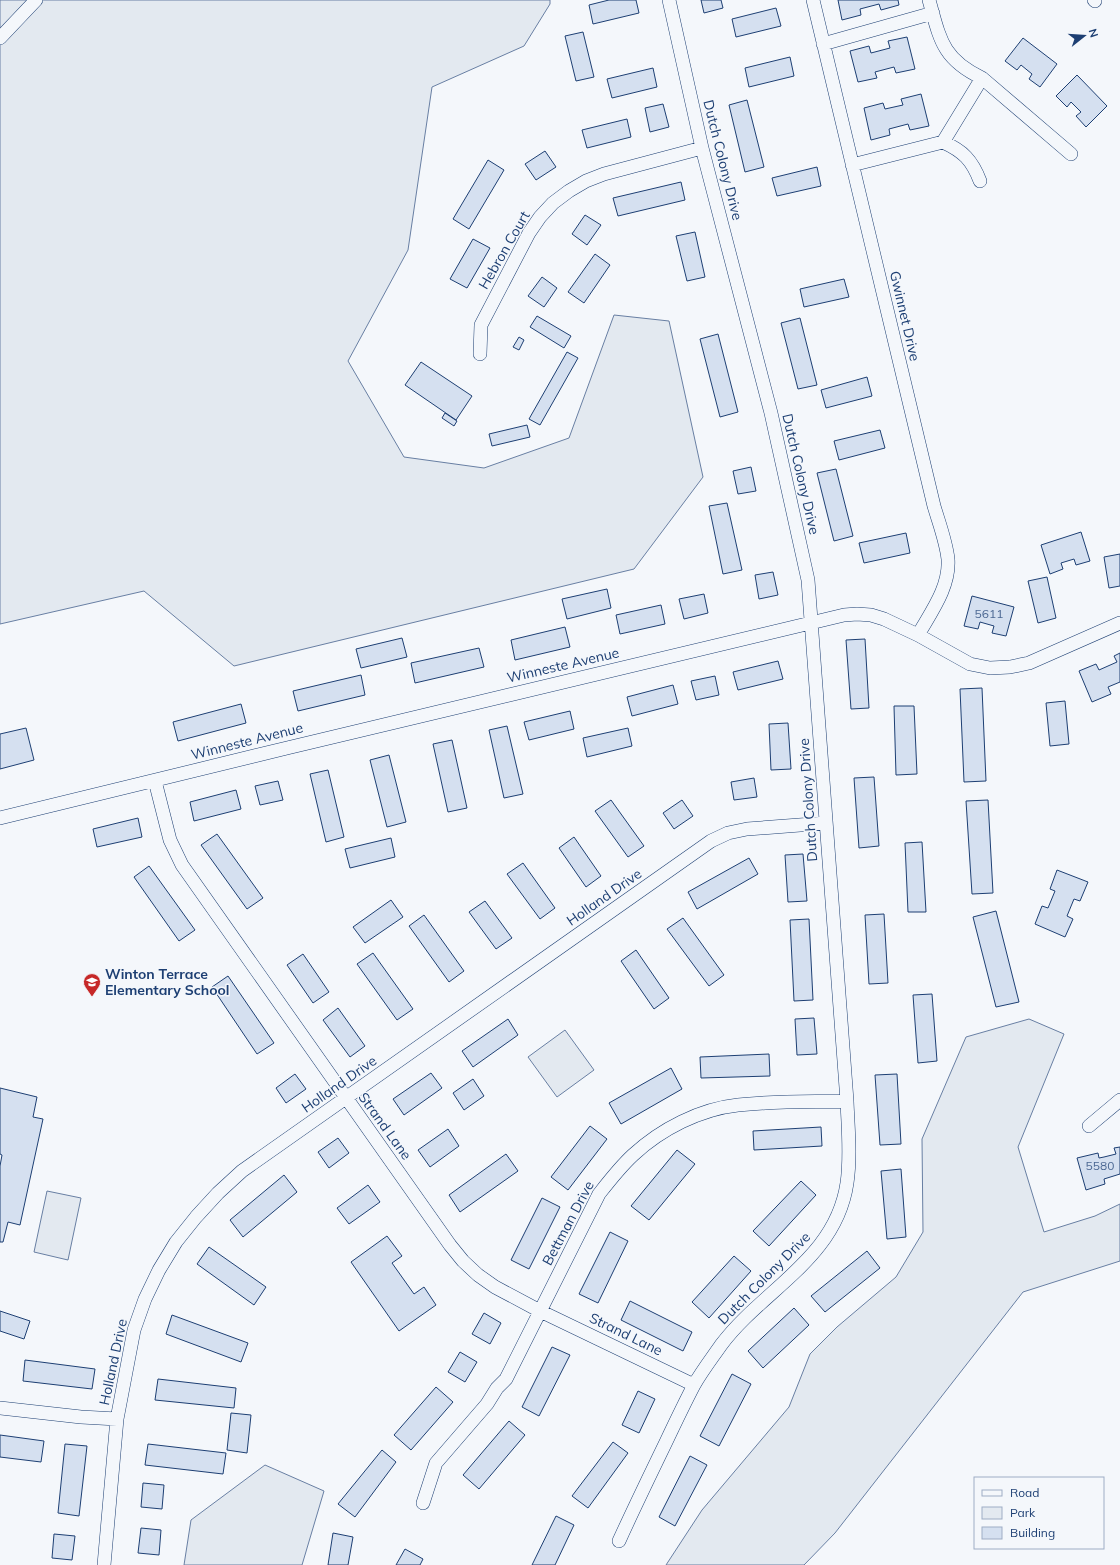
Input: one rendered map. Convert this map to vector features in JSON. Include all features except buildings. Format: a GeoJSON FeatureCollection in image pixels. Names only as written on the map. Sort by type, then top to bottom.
{"type":"FeatureCollection","features":[{"type":"Feature","properties":{"kind":"street"},"geometry":{"type":"LineString","coordinates":[[0,38],[36,0]]}},
{"type":"Feature","properties":{"kind":"street","name":"Dutch Colony Drive"},"geometry":{"type":"LineString","coordinates":[[619,1541],[694,1384],[721,1345],[738,1324],[811,1257],[824,1241],[842,1204],[847,1184],[849,1164],[847,1101],[808,580],[776,435],[702,148],[669,0]]}},
{"type":"Feature","properties":{"kind":"street","name":"Gwinnet Drive"},"geometry":{"type":"LineString","coordinates":[[813,0],[932,498],[947,554],[948,572],[941,596],[918,635]]}},
{"type":"Feature","properties":{"kind":"street"},"geometry":{"type":"LineString","coordinates":[[930,0],[935,26],[950,55],[964,68],[982,78],[1071,154]]}},
{"type":"Feature","properties":{"kind":"street"},"geometry":{"type":"LineString","coordinates":[[823,44],[933,13]]}},
{"type":"Feature","properties":{"kind":"street"},"geometry":{"type":"LineString","coordinates":[[944,142],[982,78]]}},
{"type":"Feature","properties":{"kind":"street"},"geometry":{"type":"LineString","coordinates":[[852,165],[944,142],[958,149],[967,156],[976,170],[980,181]]}},
{"type":"Feature","properties":{"kind":"street","name":"Hebron Court"},"geometry":{"type":"LineString","coordinates":[[480,354],[481,325],[529,233],[540,217],[553,203],[586,181],[604,174],[702,148]]}},
{"type":"Feature","properties":{"kind":"street","name":"Winneste Avenue"},"geometry":{"type":"LineString","coordinates":[[0,818],[844,615],[871,615],[884,619],[918,635],[970,664],[990,668],[1002,668],[1029,663],[1120,623]]}},
{"type":"Feature","properties":{"kind":"street","name":"Strand Lane"},"geometry":{"type":"LineString","coordinates":[[155,781],[170,840],[182,865],[345,1098],[463,1261],[478,1275],[495,1287],[540,1311],[694,1384]]}},
{"type":"Feature","properties":{"kind":"street","name":"Holland Drive"},"geometry":{"type":"LineString","coordinates":[[104,1565],[117,1419],[134,1330],[145,1299],[159,1270],[176,1242],[209,1202],[242,1171],[711,841],[728,833],[747,829],[826,823]]}},
{"type":"Feature","properties":{"kind":"street"},"geometry":{"type":"LineString","coordinates":[[1089,1126],[1120,1100]]}},
{"type":"Feature","properties":{"kind":"street","name":"Bettman Drive"},"geometry":{"type":"LineString","coordinates":[[423,1503],[436,1463],[487,1404],[497,1388],[506,1379],[599,1194],[615,1173],[633,1154],[654,1138],[676,1125],[694,1117],[719,1109],[738,1105],[847,1101]]}},
{"type":"Feature","properties":{"kind":"street"},"geometry":{"type":"LineString","coordinates":[[0,1408],[81,1417],[117,1419]]}},
{"type":"Feature","properties":{"kind":"green space"},"geometry":{"type":"Polygon","coordinates":[[[0,0],[550,0],[550,4],[524,46],[432,87],[408,250],[348,361],[404,457],[484,468],[569,438],[614,315],[669,321],[703,477],[634,569],[234,666],[144,591],[0,624],[0,0]]]}},
{"type":"Feature","properties":{"kind":"green space"},"geometry":{"type":"Polygon","coordinates":[[[1029,1019],[1064,1034],[1018,1147],[1044,1232],[1095,1216],[1120,1204],[1120,1261],[1023,1292],[835,1533],[804,1565],[666,1565],[702,1510],[789,1407],[810,1354],[837,1327],[896,1277],[923,1232],[922,1139],[966,1037],[1029,1019]]]}},
{"type":"Feature","properties":{"kind":"green space"},"geometry":{"type":"Polygon","coordinates":[[[565,1030],[594,1070],[557,1097],[528,1057],[565,1030]]]}},
{"type":"Feature","properties":{"kind":"green space"},"geometry":{"type":"Polygon","coordinates":[[[47,1191],[81,1198],[68,1260],[34,1252],[47,1191]]]}},
{"type":"Feature","properties":{"kind":"green space"},"geometry":{"type":"Polygon","coordinates":[[[265,1465],[324,1491],[302,1565],[184,1565],[191,1520],[265,1465]]]}},
{"type":"Feature","properties":{"kind":"place","name":"Winton Terrace Elementary School"},"geometry":{"type":"Point","coordinates":[92,997]}}]}
